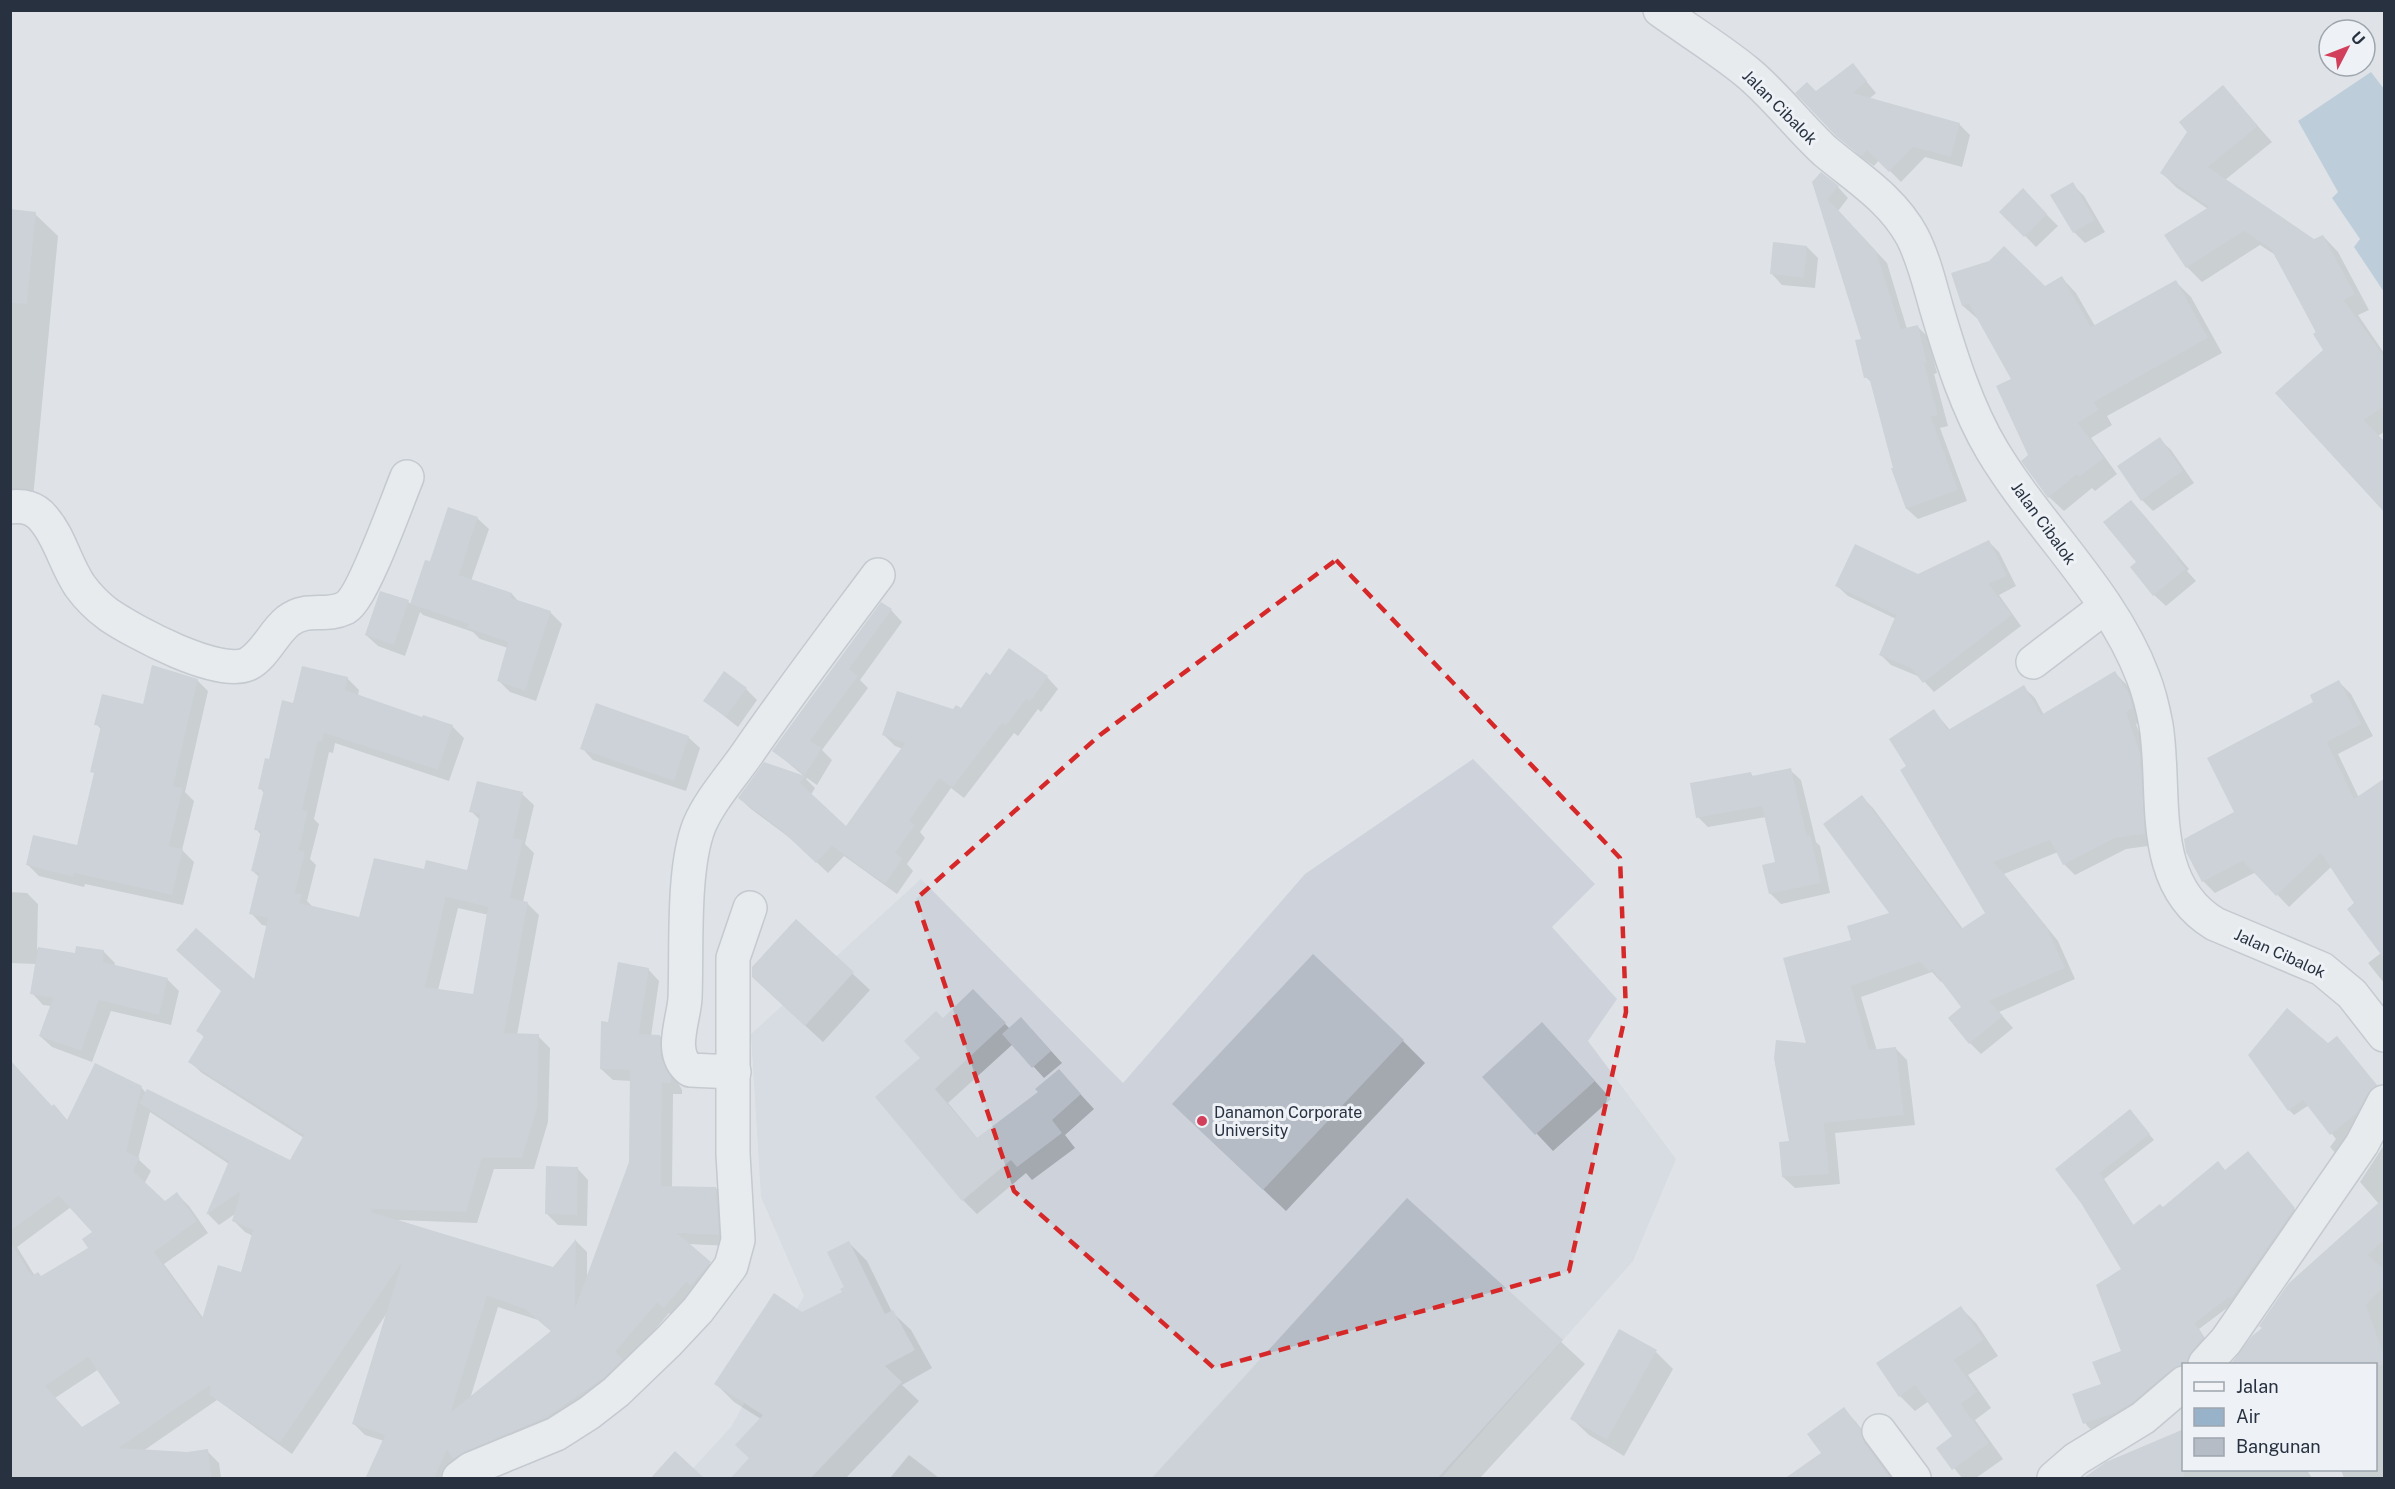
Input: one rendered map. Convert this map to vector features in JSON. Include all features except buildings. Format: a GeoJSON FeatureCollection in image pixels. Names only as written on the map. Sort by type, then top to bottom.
{"type":"FeatureCollection","features":[{"type":"Feature","properties":{"kind":"street","name":"Jalan Cibalok"},"geometry":{"type":"LineString","coordinates":[[1660,10],[1747,72],[1819,145],[1878,194],[1904,224],[1917,249],[1962,383],[1984,435],[2011,479],[2105,607],[2132,650],[2149,696],[2156,726],[2163,834],[2168,859],[2184,895],[2203,916],[2215,924],[2236,935],[2282,951],[2327,973],[2352,994],[2385,1035]]}},
{"type":"Feature","properties":{"kind":"street"},"geometry":{"type":"LineString","coordinates":[[10,507],[22,506],[33,509],[42,516],[55,534],[80,585],[109,615],[154,641],[188,656],[236,667],[255,659],[283,625],[293,618],[305,612],[329,613],[347,607],[362,586],[407,477]]}},
{"type":"Feature","properties":{"kind":"street"},"geometry":{"type":"LineString","coordinates":[[734,1072],[690,1070],[682,1062],[678,1050],[684,1005],[687,898],[699,826],[713,802],[780,706],[879,575]]}},
{"type":"Feature","properties":{"kind":"street"},"geometry":{"type":"LineString","coordinates":[[2033,662],[2105,607]]}},
{"type":"Feature","properties":{"kind":"street"},"geometry":{"type":"LineString","coordinates":[[459,1479],[471,1469],[556,1434],[589,1413],[642,1368],[698,1310],[722,1281],[731,1266],[738,1240],[732,1154],[734,958],[750,908]]}},
{"type":"Feature","properties":{"kind":"street"},"geometry":{"type":"LineString","coordinates":[[2207,1363],[2226,1341],[2352,1160],[2377,1120],[2385,1102]]}},
{"type":"Feature","properties":{"kind":"street"},"geometry":{"type":"LineString","coordinates":[[2054,1479],[2076,1459],[2143,1418],[2182,1385]]}},
{"type":"Feature","properties":{"kind":"street"},"geometry":{"type":"LineString","coordinates":[[1879,1431],[1914,1479]]}},
{"type":"Feature","properties":{"kind":"highlighted area"},"geometry":{"type":"Polygon","coordinates":[[[1336,560],[1620,858],[1626,1012],[1569,1271],[1214,1368],[1014,1191],[916,899],[1100,735],[1336,560]]]}},
{"type":"Feature","properties":{"kind":"shaded area","name":"Danamon Corporate University"},"geometry":{"type":"Polygon","coordinates":[[[1473,759],[1595,884],[1552,927],[1617,999],[1588,1041],[1676,1159],[1633,1261],[1441,1478],[684,1478],[731,1427],[804,1296],[761,1197],[751,1034],[921,879],[1123,1083],[1305,874],[1473,759]]]}},
{"type":"Feature","properties":{"kind":"water"},"geometry":{"type":"Polygon","coordinates":[[[2362,78],[2376,78],[2384,89],[2384,292],[2354,247],[2360,239],[2332,198],[2338,192],[2298,121],[2362,78]]]}},
{"type":"Feature","properties":{"kind":"place","name":"Danamon Corporate University"},"geometry":{"type":"Point","coordinates":[1202,1121]}}]}
